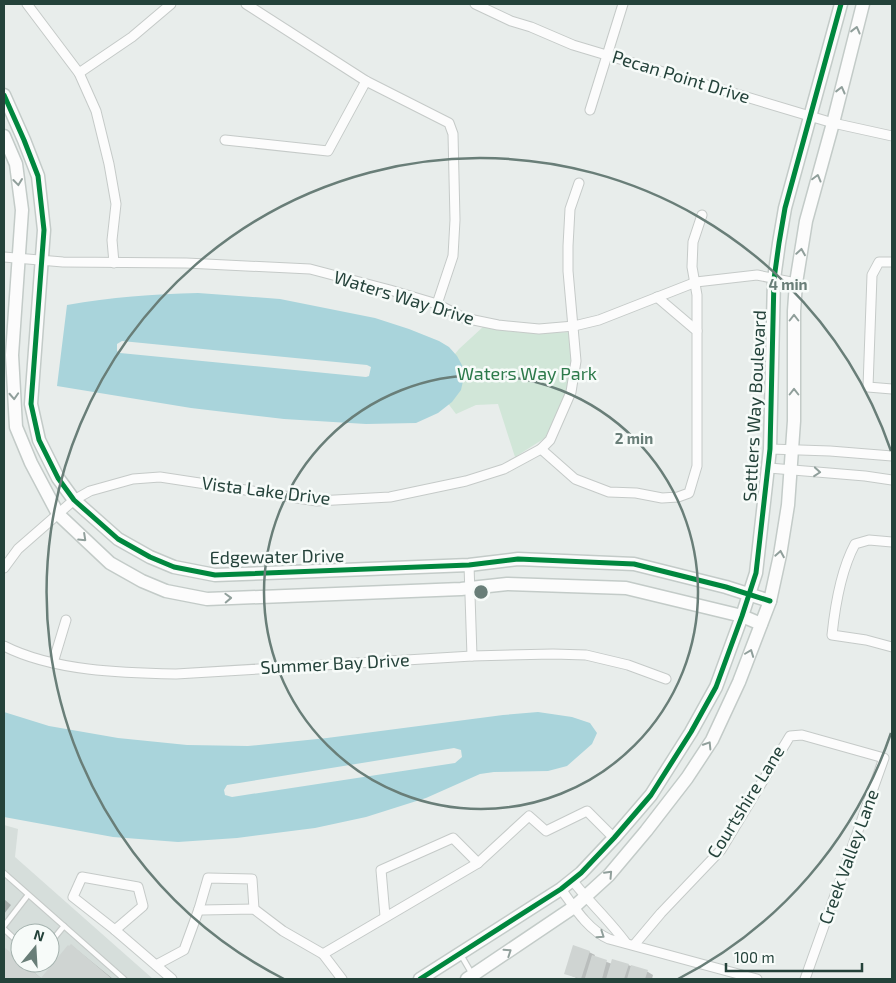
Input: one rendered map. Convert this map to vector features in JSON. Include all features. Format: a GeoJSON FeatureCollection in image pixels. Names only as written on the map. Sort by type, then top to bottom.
{"type":"FeatureCollection","features":[{"type":"Feature","properties":{"kind":"street"},"geometry":{"type":"LineString","coordinates":[[27,4],[79,73],[96,111],[109,164],[116,204],[112,240],[114,263]]}},
{"type":"Feature","properties":{"kind":"street"},"geometry":{"type":"LineString","coordinates":[[79,73],[132,37],[171,4]]}},
{"type":"Feature","properties":{"kind":"street"},"geometry":{"type":"LineString","coordinates":[[246,4],[366,81],[449,123],[453,134],[455,220],[453,256],[437,304]]}},
{"type":"Feature","properties":{"kind":"street","name":"Pecan Point Drive"},"geometry":{"type":"LineString","coordinates":[[475,4],[511,21],[532,27],[573,45],[833,123],[892,136]]}},
{"type":"Feature","properties":{"kind":"street"},"geometry":{"type":"LineString","coordinates":[[590,110],[624,4]]}},
{"type":"Feature","properties":{"kind":"street","name":"Settlers Way Boulevard"},"geometry":{"type":"LineString","coordinates":[[420,979],[561,890],[581,873],[651,795],[691,732],[716,687],[757,570],[769,468],[774,279],[785,208],[841,4]]}},
{"type":"Feature","properties":{"kind":"street","name":"Settlers Way Boulevard"},"geometry":{"type":"LineString","coordinates":[[471,978],[574,907],[608,874],[646,831],[687,778],[712,740],[739,682],[770,601],[782,547],[788,505],[794,421],[794,311],[796,283],[806,221],[863,4]]}},
{"type":"Feature","properties":{"kind":"street"},"geometry":{"type":"LineString","coordinates":[[225,140],[328,151],[366,81]]}},
{"type":"Feature","properties":{"kind":"street","name":"Edgewater Drive"},"geometry":{"type":"LineString","coordinates":[[4,95],[38,176],[44,230],[31,404],[39,440],[58,478],[74,500],[118,539],[150,558],[174,567],[215,575],[469,565],[518,559],[634,564],[726,587],[770,601]]}},
{"type":"Feature","properties":{"kind":"street"},"geometry":{"type":"LineString","coordinates":[[4,136],[16,164],[22,210],[12,355],[16,428],[31,463],[58,514],[110,562],[142,581],[166,591],[207,599],[470,588],[507,584],[626,588],[742,616],[761,624]]}},
{"type":"Feature","properties":{"kind":"street","name":"Vista Lake Drive"},"geometry":{"type":"LineString","coordinates":[[4,568],[18,549],[74,500],[90,491],[133,479],[160,477],[318,501],[390,497],[466,481],[504,469],[541,449],[550,440],[571,392],[576,361],[568,271],[568,246],[570,209],[579,183]]}},
{"type":"Feature","properties":{"kind":"street"},"geometry":{"type":"LineString","coordinates":[[541,449],[575,479],[609,492],[636,493],[662,498],[678,497],[689,493],[697,466],[697,295],[692,267],[693,242],[702,215]]}},
{"type":"Feature","properties":{"kind":"street","name":"Waters Way Drive"},"geometry":{"type":"LineString","coordinates":[[4,256],[62,262],[186,263],[310,269],[437,304],[464,318],[498,325],[539,329],[574,326],[599,320],[696,282],[757,276],[796,283]]}},
{"type":"Feature","properties":{"kind":"street"},"geometry":{"type":"LineString","coordinates":[[892,262],[879,262],[872,276],[868,387],[892,389]]}},
{"type":"Feature","properties":{"kind":"street"},"geometry":{"type":"LineString","coordinates":[[657,297],[697,331]]}},
{"type":"Feature","properties":{"kind":"street"},"geometry":{"type":"LineString","coordinates":[[770,449],[892,456]]}},
{"type":"Feature","properties":{"kind":"street"},"geometry":{"type":"LineString","coordinates":[[769,468],[892,480]]}},
{"type":"Feature","properties":{"kind":"street"},"geometry":{"type":"LineString","coordinates":[[892,542],[869,540],[855,544],[850,553],[835,607],[832,635],[866,640],[892,647]]}},
{"type":"Feature","properties":{"kind":"street"},"geometry":{"type":"LineString","coordinates":[[469,565],[472,656]]}},
{"type":"Feature","properties":{"kind":"street"},"geometry":{"type":"LineString","coordinates":[[53,663],[66,620]]}},
{"type":"Feature","properties":{"kind":"street","name":"Summer Bay Drive"},"geometry":{"type":"LineString","coordinates":[[4,646],[13,651],[53,663],[130,673],[176,674],[472,656],[552,654],[586,655],[628,665],[666,679]]}},
{"type":"Feature","properties":{"kind":"street","name":"Courtshire Lane"},"geometry":{"type":"LineString","coordinates":[[630,944],[720,850],[790,736],[802,735],[832,743]]}},
{"type":"Feature","properties":{"kind":"street","name":"Creek Valley Lane"},"geometry":{"type":"LineString","coordinates":[[806,979],[884,758],[832,743]]}},
{"type":"Feature","properties":{"kind":"street"},"geometry":{"type":"LineString","coordinates":[[323,954],[478,862],[529,816],[546,831],[587,811],[614,838]]}},
{"type":"Feature","properties":{"kind":"street"},"geometry":{"type":"LineString","coordinates":[[385,916],[381,870],[453,838],[478,862]]}},
{"type":"Feature","properties":{"kind":"street"},"geometry":{"type":"LineString","coordinates":[[116,930],[142,906],[138,887],[82,877],[73,897],[116,930],[172,979]]}},
{"type":"Feature","properties":{"kind":"street"},"geometry":{"type":"LineString","coordinates":[[156,965],[184,950],[208,878],[252,879],[254,909]]}},
{"type":"Feature","properties":{"kind":"street"},"geometry":{"type":"LineString","coordinates":[[572,880],[630,944]]}},
{"type":"Feature","properties":{"kind":"street"},"geometry":{"type":"LineString","coordinates":[[561,890],[600,935],[617,942],[757,979]]}},
{"type":"Feature","properties":{"kind":"street"},"geometry":{"type":"LineString","coordinates":[[199,909],[254,909],[283,931],[323,954],[342,979]]}},
{"type":"Feature","properties":{"kind":"lane"},"geometry":{"type":"LineString","coordinates":[[4,873],[124,979]]}},
{"type":"Feature","properties":{"kind":"lane"},"geometry":{"type":"LineString","coordinates":[[4,928],[28,895]]}},
{"type":"Feature","properties":{"kind":"lane"},"geometry":{"type":"LineString","coordinates":[[60,931],[64,926]]}},
{"type":"Feature","properties":{"kind":"lane"},"geometry":{"type":"LineString","coordinates":[[460,954],[471,978]]}},
{"type":"Feature","properties":{"kind":"shaded area"},"geometry":{"type":"Polygon","coordinates":[[[4,825],[18,829],[15,857],[153,979],[4,979],[4,825]]]}},
{"type":"Feature","properties":{"kind":"green space","name":"Waters Way Park"},"geometry":{"type":"Polygon","coordinates":[[[484,326],[505,331],[527,333],[570,332],[571,363],[566,392],[554,420],[545,438],[515,457],[498,404],[476,405],[456,414],[444,398],[451,359],[484,326]]]}},
{"type":"Feature","properties":{"kind":"water"},"geometry":{"type":"Polygon","coordinates":[[[198,293],[280,299],[375,318],[409,329],[439,341],[449,347],[457,356],[463,367],[461,390],[452,402],[438,413],[416,423],[366,424],[284,419],[191,408],[57,386],[67,305],[148,295],[198,293]],[[122,341],[117,344],[117,351],[120,353],[366,377],[369,376],[371,367],[367,365],[122,341]]]}},
{"type":"Feature","properties":{"kind":"water"},"geometry":{"type":"Polygon","coordinates":[[[4,712],[49,726],[118,738],[187,745],[248,746],[538,712],[572,717],[590,723],[597,733],[592,744],[567,766],[548,771],[480,774],[426,798],[366,817],[315,828],[237,838],[178,842],[113,837],[4,817],[4,712]],[[454,748],[227,785],[224,790],[225,795],[232,797],[455,763],[462,757],[461,750],[454,748]]]}},
{"type":"Feature","properties":{"kind":"building"},"geometry":{"type":"Polygon","coordinates":[[[71,944],[112,979],[4,979],[5,948],[10,952],[10,973],[35,973],[41,978],[45,973],[60,973],[60,955],[71,944]]]}},
{"type":"Feature","properties":{"kind":"building"},"geometry":{"type":"Polygon","coordinates":[[[573,945],[590,951],[581,979],[564,974],[573,945]]]}},
{"type":"Feature","properties":{"kind":"building"},"geometry":{"type":"Polygon","coordinates":[[[592,955],[607,960],[602,979],[585,978],[592,955]]]}},
{"type":"Feature","properties":{"kind":"building"},"geometry":{"type":"Polygon","coordinates":[[[612,959],[629,964],[624,979],[606,979],[612,959]]]}},
{"type":"Feature","properties":{"kind":"building"},"geometry":{"type":"Polygon","coordinates":[[[631,965],[648,970],[645,979],[627,979],[631,965]]]}},
{"type":"Feature","properties":{"kind":"cycle path"},"geometry":{"type":"LineString","coordinates":[[420,979],[561,889],[581,873],[651,795],[691,732],[716,687],[756,573],[770,449],[774,279],[779,243],[785,208],[841,4]]}},
{"type":"Feature","properties":{"kind":"cycle path"},"geometry":{"type":"LineString","coordinates":[[4,95],[38,176],[44,230],[31,404],[39,440],[58,478],[74,500],[118,539],[150,557],[174,567],[215,575],[469,565],[518,559],[634,564],[726,587],[770,601]]}}]}
